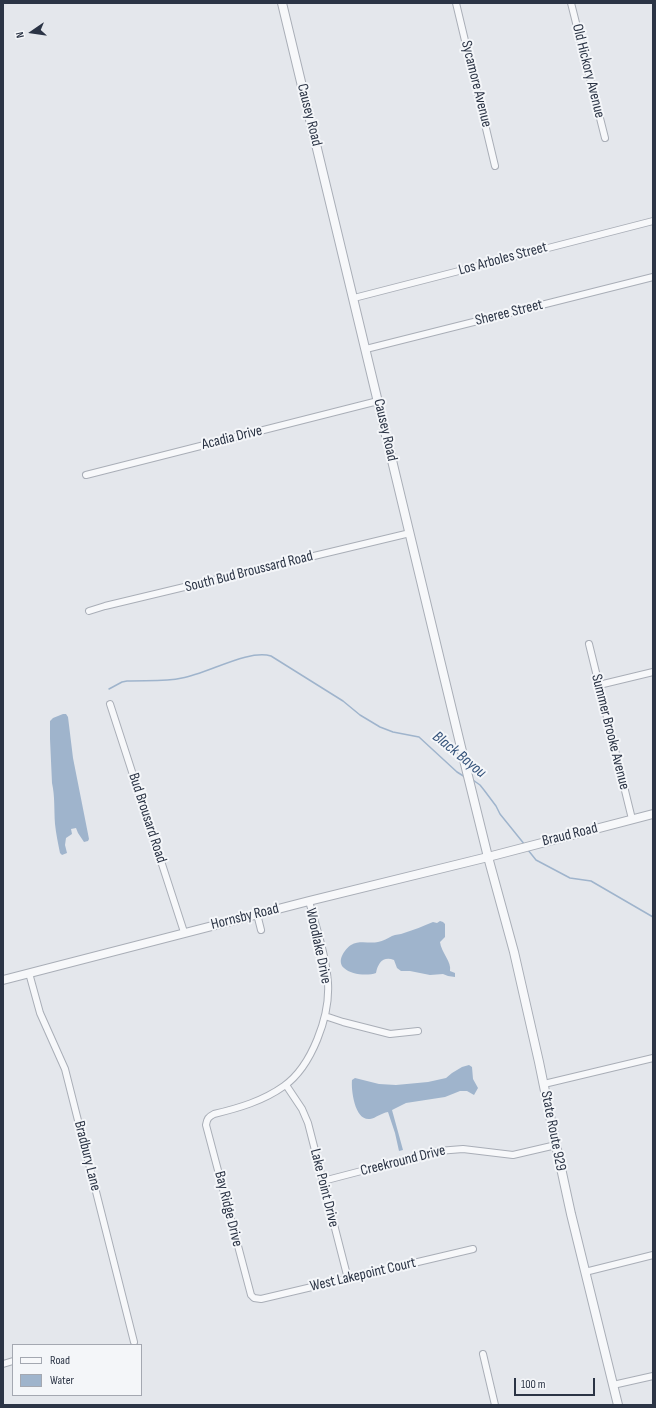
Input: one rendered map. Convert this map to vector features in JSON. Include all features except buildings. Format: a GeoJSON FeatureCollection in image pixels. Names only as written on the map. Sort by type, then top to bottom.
{"type":"FeatureCollection","features":[{"type":"Feature","properties":{"kind":"street","name":"Causey Road"},"geometry":{"type":"LineString","coordinates":[[282,3],[488,857]]}},
{"type":"Feature","properties":{"kind":"street","name":"Sycamore Avenue"},"geometry":{"type":"LineString","coordinates":[[456,3],[495,166]]}},
{"type":"Feature","properties":{"kind":"street","name":"Old Hickory Avenue"},"geometry":{"type":"LineString","coordinates":[[572,3],[605,138]]}},
{"type":"Feature","properties":{"kind":"street","name":"Los Arboles Street"},"geometry":{"type":"LineString","coordinates":[[354,298],[653,221]]}},
{"type":"Feature","properties":{"kind":"street","name":"Sheree Street"},"geometry":{"type":"LineString","coordinates":[[366,349],[653,277]]}},
{"type":"Feature","properties":{"kind":"street","name":"Acadia Drive"},"geometry":{"type":"LineString","coordinates":[[86,475],[378,401]]}},
{"type":"Feature","properties":{"kind":"street","name":"South Bud Broussard Road"},"geometry":{"type":"LineString","coordinates":[[89,611],[410,533]]}},
{"type":"Feature","properties":{"kind":"street","name":"Summer Brooke Avenue"},"geometry":{"type":"LineString","coordinates":[[589,644],[632,819]]}},
{"type":"Feature","properties":{"kind":"street"},"geometry":{"type":"LineString","coordinates":[[599,685],[653,672]]}},
{"type":"Feature","properties":{"kind":"street","name":"Bud Brousard Road"},"geometry":{"type":"LineString","coordinates":[[110,704],[184,932]]}},
{"type":"Feature","properties":{"kind":"street","name":"Braud Road"},"geometry":{"type":"LineString","coordinates":[[488,857],[653,814]]}},
{"type":"Feature","properties":{"kind":"street","name":"Hornsby Road"},"geometry":{"type":"LineString","coordinates":[[3,980],[184,932],[488,857]]}},
{"type":"Feature","properties":{"kind":"street","name":"State Route 929"},"geometry":{"type":"LineString","coordinates":[[488,857],[514,952],[585,1272],[618,1405]]}},
{"type":"Feature","properties":{"kind":"street","name":"Woodlake Drive"},"geometry":{"type":"LineString","coordinates":[[207,1120],[214,1114],[255,1102],[286,1085],[309,1056],[325,1016],[328,994],[326,970],[308,901]]}},
{"type":"Feature","properties":{"kind":"street"},"geometry":{"type":"LineString","coordinates":[[257,914],[261,930]]}},
{"type":"Feature","properties":{"kind":"street","name":"Bradbury Lane"},"geometry":{"type":"LineString","coordinates":[[29,973],[40,1013],[65,1069],[134,1342]]}},
{"type":"Feature","properties":{"kind":"street"},"geometry":{"type":"LineString","coordinates":[[325,1016],[390,1034],[418,1031]]}},
{"type":"Feature","properties":{"kind":"street"},"geometry":{"type":"LineString","coordinates":[[544,1084],[653,1058]]}},
{"type":"Feature","properties":{"kind":"street","name":"Lake Point Drive"},"geometry":{"type":"LineString","coordinates":[[286,1085],[302,1109],[308,1123],[348,1279]]}},
{"type":"Feature","properties":{"kind":"street","name":"Bay Ridge Drive"},"geometry":{"type":"LineString","coordinates":[[207,1120],[206,1125],[252,1297]]}},
{"type":"Feature","properties":{"kind":"street","name":"Creekround Drive"},"geometry":{"type":"LineString","coordinates":[[323,1181],[438,1150],[463,1149],[513,1154],[556,1145]]}},
{"type":"Feature","properties":{"kind":"street","name":"West Lakepoint Court"},"geometry":{"type":"LineString","coordinates":[[252,1297],[261,1299],[473,1249]]}},
{"type":"Feature","properties":{"kind":"street"},"geometry":{"type":"LineString","coordinates":[[585,1272],[653,1255]]}},
{"type":"Feature","properties":{"kind":"street"},"geometry":{"type":"LineString","coordinates":[[482,1354],[495,1405]]}},
{"type":"Feature","properties":{"kind":"street"},"geometry":{"type":"LineString","coordinates":[[613,1386],[653,1376]]}},
{"type":"Feature","properties":{"kind":"water"},"geometry":{"type":"Polygon","coordinates":[[[66,714],[68,717],[73,758],[89,839],[88,841],[84,842],[76,828],[71,829],[72,834],[66,838],[65,845],[67,853],[62,855],[60,853],[55,824],[50,721],[53,718],[66,714]]]}},
{"type":"Feature","properties":{"kind":"water"},"geometry":{"type":"Polygon","coordinates":[[[440,921],[445,924],[445,937],[440,942],[441,946],[449,964],[450,971],[455,973],[455,977],[443,974],[430,975],[410,971],[401,971],[397,968],[394,960],[390,959],[384,960],[380,963],[376,973],[369,974],[351,972],[342,965],[342,955],[351,945],[358,943],[380,942],[394,935],[402,934],[433,922],[437,923],[440,921]]]}},
{"type":"Feature","properties":{"kind":"water"},"geometry":{"type":"Polygon","coordinates":[[[469,1065],[472,1067],[473,1079],[478,1088],[474,1095],[467,1091],[460,1091],[445,1097],[406,1103],[392,1110],[403,1150],[399,1151],[388,1112],[370,1119],[365,1118],[357,1110],[353,1098],[352,1085],[352,1080],[355,1078],[379,1084],[396,1085],[428,1082],[446,1078],[462,1067],[469,1065]]]}},
{"type":"Feature","properties":{"kind":"waterway","name":"Black Bayou"},"geometry":{"type":"LineString","coordinates":[[109,689],[122,682],[175,679],[192,676],[251,656],[271,656],[343,701],[360,715],[380,727],[393,732],[419,737],[457,772],[465,777]]}},
{"type":"Feature","properties":{"kind":"waterway","name":"Black Bayou"},"geometry":{"type":"LineString","coordinates":[[473,780],[480,785],[496,806],[500,814],[525,845]]}},
{"type":"Feature","properties":{"kind":"waterway","name":"Black Bayou"},"geometry":{"type":"LineString","coordinates":[[528,850],[536,860],[570,878],[591,881],[653,917]]}}]}
